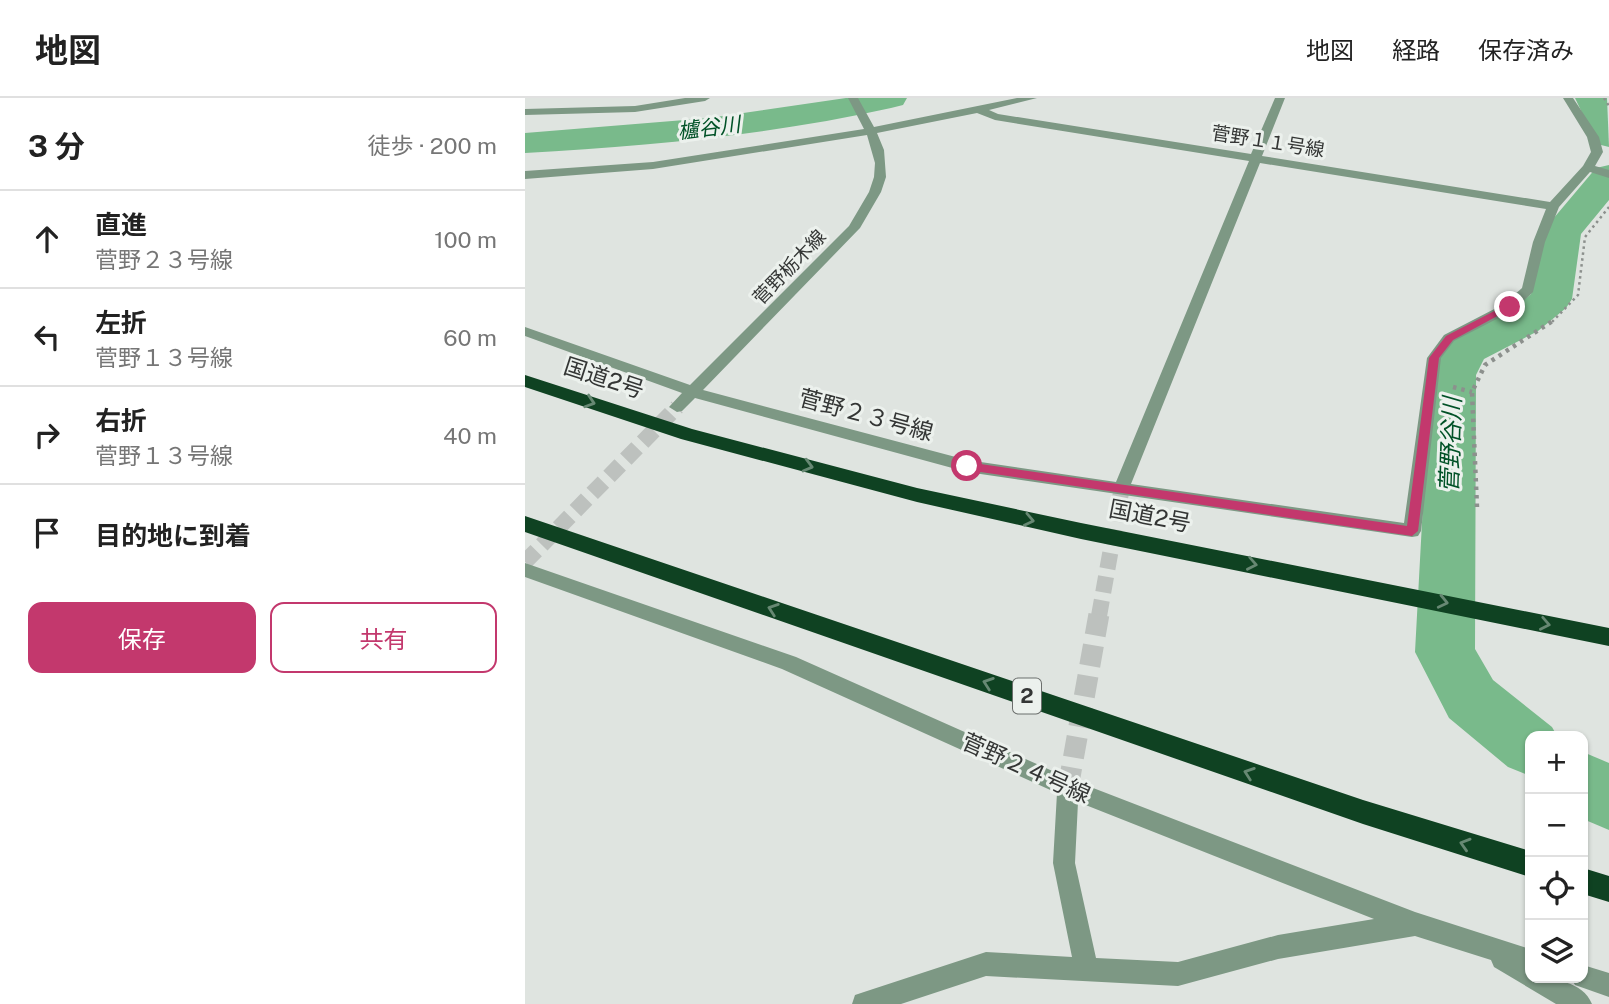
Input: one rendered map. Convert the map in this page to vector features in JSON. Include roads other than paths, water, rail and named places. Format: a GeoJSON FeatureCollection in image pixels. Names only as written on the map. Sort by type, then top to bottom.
{"type":"FeatureCollection","features":[{"type":"Feature","properties":{"kind":"highway","name":"国道2号"},"geometry":{"type":"LineString","coordinates":[[525,382],[688,434],[917,495],[1081,531],[1404,593],[1609,637]]}},
{"type":"Feature","properties":{"kind":"highway","name":"2"},"geometry":{"type":"LineString","coordinates":[[525,524],[1363,812],[1525,862]]}},
{"type":"Feature","properties":{"kind":"highway"},"geometry":{"type":"LineString","coordinates":[[1588,883],[1609,889]]}},
{"type":"Feature","properties":{"kind":"street"},"geometry":{"type":"LineString","coordinates":[[578,111],[587,98]]}},
{"type":"Feature","properties":{"kind":"street"},"geometry":{"type":"LineString","coordinates":[[525,112],[635,109],[705,98]]}},
{"type":"Feature","properties":{"kind":"street","name":"菅野栃木線"},"geometry":{"type":"LineString","coordinates":[[677,407],[854,228],[873,200],[881,177],[881,153],[853,98]]}},
{"type":"Feature","properties":{"kind":"street"},"geometry":{"type":"LineString","coordinates":[[525,175],[655,166],[871,131],[1032,98]]}},
{"type":"Feature","properties":{"kind":"street"},"geometry":{"type":"LineString","coordinates":[[1122,487],[1280,98]]}},
{"type":"Feature","properties":{"kind":"street"},"geometry":{"type":"LineString","coordinates":[[1553,206],[1588,168],[1597,152],[1593,137],[1568,98]]}},
{"type":"Feature","properties":{"kind":"street","name":"菅野１１号線"},"geometry":{"type":"LineString","coordinates":[[978,109],[995,117],[1553,206]]}},
{"type":"Feature","properties":{"kind":"street"},"geometry":{"type":"LineString","coordinates":[[1588,168],[1609,174]]}},
{"type":"Feature","properties":{"kind":"street","name":"菅野２３号線"},"geometry":{"type":"LineString","coordinates":[[525,331],[693,392],[967,466],[1412,531],[1434,358],[1449,338],[1510,307],[1528,289],[1539,242],[1553,206]]}},
{"type":"Feature","properties":{"kind":"street","name":"菅野２４号線"},"geometry":{"type":"LineString","coordinates":[[525,570],[789,663],[1068,788],[1415,924],[1525,959]]}},
{"type":"Feature","properties":{"kind":"street"},"geometry":{"type":"LineString","coordinates":[[1068,788],[1064,863],[1087,971]]}},
{"type":"Feature","properties":{"kind":"street"},"geometry":{"type":"LineString","coordinates":[[864,1004],[986,964],[1178,974],[1278,947],[1415,924]]}},
{"type":"Feature","properties":{"kind":"street"},"geometry":{"type":"LineString","coordinates":[[1475,943],[1525,973]]}},
{"type":"Feature","properties":{"kind":"street"},"geometry":{"type":"LineString","coordinates":[[1588,979],[1609,985]]}},
{"type":"Feature","properties":{"kind":"street"},"geometry":{"type":"LineString","coordinates":[[1543,983],[1580,1004]]}},
{"type":"Feature","properties":{"kind":"waterway","name":"櫨谷川"},"geometry":{"type":"LineString","coordinates":[[525,143],[709,129],[800,116],[891,98]]}},
{"type":"Feature","properties":{"kind":"waterway","name":"菅野谷川"},"geometry":{"type":"LineString","coordinates":[[1591,98],[1609,137]]}},
{"type":"Feature","properties":{"kind":"waterway","name":"菅野谷川"},"geometry":{"type":"LineString","coordinates":[[1525,743],[1471,699],[1445,652],[1453,375],[1466,350],[1523,322],[1551,299],[1562,232],[1609,176]]}},
{"type":"Feature","properties":{"kind":"waterway","name":"菅野谷川"},"geometry":{"type":"LineString","coordinates":[[1588,785],[1609,799]]}},
{"type":"Feature","properties":{"kind":"tunnel"},"geometry":{"type":"LineString","coordinates":[[525,562],[677,407]]}},
{"type":"Feature","properties":{"kind":"tunnel"},"geometry":{"type":"LineString","coordinates":[[1099,616],[1122,487]]}},
{"type":"Feature","properties":{"kind":"tunnel"},"geometry":{"type":"LineString","coordinates":[[1068,788],[1099,614]]}}]}
